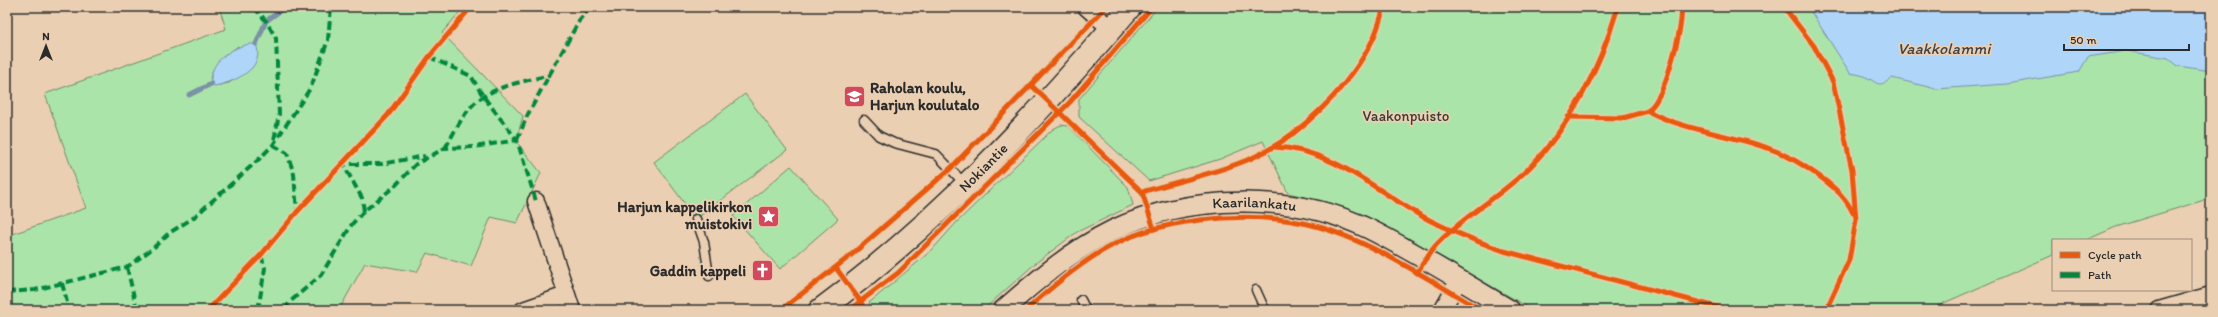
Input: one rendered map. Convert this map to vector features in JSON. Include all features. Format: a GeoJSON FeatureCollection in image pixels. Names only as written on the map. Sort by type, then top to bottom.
{"type":"FeatureCollection","features":[{"type":"Feature","properties":{"kind":"main road","name":"Nokiantie"},"geometry":{"type":"LineString","coordinates":[[820,310],[888,256],[965,185],[1047,102],[1130,7]]}},
{"type":"Feature","properties":{"kind":"street"},"geometry":{"type":"LineString","coordinates":[[1086,7],[1111,29]]}},
{"type":"Feature","properties":{"kind":"street"},"geometry":{"type":"LineString","coordinates":[[536,201],[572,310]]}},
{"type":"Feature","properties":{"kind":"street","name":"Kaarilankatu"},"geometry":{"type":"LineString","coordinates":[[1003,310],[1059,263],[1113,230],[1150,216],[1197,205],[1241,202],[1291,204],[1332,214],[1368,228],[1510,310]]}},
{"type":"Feature","properties":{"kind":"street"},"geometry":{"type":"LineString","coordinates":[[1442,310],[1458,280]]}},
{"type":"Feature","properties":{"kind":"street"},"geometry":{"type":"LineString","coordinates":[[524,310],[566,295]]}},
{"type":"Feature","properties":{"kind":"street"},"geometry":{"type":"LineString","coordinates":[[2159,310],[2211,295]]}},
{"type":"Feature","properties":{"kind":"lane"},"geometry":{"type":"LineString","coordinates":[[864,120],[879,136],[894,143],[936,154],[965,185]]}},
{"type":"Feature","properties":{"kind":"lane"},"geometry":{"type":"LineString","coordinates":[[696,219],[704,242],[709,276]]}},
{"type":"Feature","properties":{"kind":"lane"},"geometry":{"type":"LineString","coordinates":[[1256,290],[1265,310]]}},
{"type":"Feature","properties":{"kind":"lane"},"geometry":{"type":"LineString","coordinates":[[1082,300],[1086,310]]}},
{"type":"Feature","properties":{"kind":"green space"},"geometry":{"type":"Polygon","coordinates":[[[219,7],[283,7],[286,12],[298,9],[298,7],[464,7],[442,33],[523,116],[516,141],[541,173],[517,223],[491,217],[471,266],[427,253],[417,272],[365,263],[339,310],[7,310],[7,236],[86,208],[45,94],[226,29],[219,7]],[[238,46],[218,64],[210,78],[215,86],[229,83],[253,67],[238,46]]]}},
{"type":"Feature","properties":{"kind":"green space","name":"Vaakonpuisto"},"geometry":{"type":"Polygon","coordinates":[[[1158,7],[1808,7],[1827,34],[2211,7],[2211,198],[2116,227],[2088,239],[2052,239],[2052,255],[1928,310],[1533,310],[1382,224],[1322,201],[1288,193],[1263,141],[1220,159],[1149,181],[1079,117],[1079,99],[1158,7]]]}},
{"type":"Feature","properties":{"kind":"green space"},"geometry":{"type":"Polygon","coordinates":[[[745,94],[787,150],[696,219],[654,162],[745,94]]]}},
{"type":"Feature","properties":{"kind":"green space"},"geometry":{"type":"Polygon","coordinates":[[[1061,125],[1068,126],[1128,187],[1133,205],[1077,232],[1037,262],[983,310],[872,310],[869,303],[932,250],[956,223],[1053,129],[1061,125]]]}},
{"type":"Feature","properties":{"kind":"green space"},"geometry":{"type":"Polygon","coordinates":[[[791,166],[838,219],[780,269],[733,216],[791,166]]]}},
{"type":"Feature","properties":{"kind":"water","name":"Vaakkolammi"},"geometry":{"type":"Polygon","coordinates":[[[1808,7],[2211,7],[2211,71],[2178,66],[2168,58],[2126,51],[2088,57],[2079,72],[2007,84],[1936,89],[1892,78],[1887,82],[1880,84],[1861,75],[1850,73],[1808,7]]]}},
{"type":"Feature","properties":{"kind":"water"},"geometry":{"type":"Polygon","coordinates":[[[256,44],[258,53],[256,61],[252,67],[239,78],[215,86],[211,84],[211,76],[217,62],[236,48],[256,44]]]}},
{"type":"Feature","properties":{"kind":"waterway"},"geometry":{"type":"LineString","coordinates":[[256,44],[266,21],[284,8]]}},
{"type":"Feature","properties":{"kind":"waterway"},"geometry":{"type":"LineString","coordinates":[[189,95],[211,84]]}},
{"type":"Feature","properties":{"kind":"marked path"},"geometry":{"type":"LineString","coordinates":[[254,7],[266,21],[276,38],[279,114],[274,141]]}},
{"type":"Feature","properties":{"kind":"marked path"},"geometry":{"type":"LineString","coordinates":[[7,292],[35,290],[127,267],[152,249],[169,233],[193,218],[273,145],[311,87],[328,40],[331,7]]}},
{"type":"Feature","properties":{"kind":"marked path"},"geometry":{"type":"LineString","coordinates":[[517,140],[528,114],[580,19],[591,7]]}},
{"type":"Feature","properties":{"kind":"marked path"},"geometry":{"type":"LineString","coordinates":[[429,57],[471,76],[483,96],[517,140],[536,201]]}},
{"type":"Feature","properties":{"kind":"marked path"},"geometry":{"type":"LineString","coordinates":[[445,148],[469,109],[477,101],[506,86],[550,75]]}},
{"type":"Feature","properties":{"kind":"marked path"},"geometry":{"type":"LineString","coordinates":[[284,310],[291,301],[321,275],[352,224],[364,211],[395,186],[416,164],[445,148],[474,147],[517,140]]}},
{"type":"Feature","properties":{"kind":"marked path"},"geometry":{"type":"LineString","coordinates":[[273,145],[287,153],[294,174],[297,212]]}},
{"type":"Feature","properties":{"kind":"marked path"},"geometry":{"type":"LineString","coordinates":[[364,211],[362,198],[343,164],[381,164],[425,156]]}},
{"type":"Feature","properties":{"kind":"marked path"},"geometry":{"type":"LineString","coordinates":[[258,310],[265,268],[261,255]]}},
{"type":"Feature","properties":{"kind":"marked path"},"geometry":{"type":"LineString","coordinates":[[127,267],[137,310]]}},
{"type":"Feature","properties":{"kind":"marked path"},"geometry":{"type":"LineString","coordinates":[[62,283],[69,310]]}},
{"type":"Feature","properties":{"kind":"cycle path"},"geometry":{"type":"LineString","coordinates":[[208,310],[261,255],[297,212],[388,115],[429,57],[471,7]]}},
{"type":"Feature","properties":{"kind":"cycle path"},"geometry":{"type":"LineString","coordinates":[[781,310],[850,256],[951,168],[1106,7]]}},
{"type":"Feature","properties":{"kind":"cycle path"},"geometry":{"type":"LineString","coordinates":[[849,310],[898,273],[1070,102],[1152,7]]}},
{"type":"Feature","properties":{"kind":"cycle path"},"geometry":{"type":"LineString","coordinates":[[1142,192],[1239,163],[1270,149],[1288,137],[1322,108],[1352,74],[1373,39],[1384,7]]}},
{"type":"Feature","properties":{"kind":"cycle path"},"geometry":{"type":"LineString","coordinates":[[1417,273],[1438,243],[1460,223],[1509,186],[1531,166],[1560,131],[1573,111],[1594,71],[1618,7]]}},
{"type":"Feature","properties":{"kind":"cycle path"},"geometry":{"type":"LineString","coordinates":[[1648,111],[1661,91],[1670,68],[1680,27],[1681,7]]}},
{"type":"Feature","properties":{"kind":"cycle path"},"geometry":{"type":"LineString","coordinates":[[1784,7],[1814,46],[1833,82],[1852,170],[1856,220],[1849,260],[1826,310]]}},
{"type":"Feature","properties":{"kind":"cycle path"},"geometry":{"type":"LineString","coordinates":[[1031,85],[1142,192],[1154,229]]}},
{"type":"Feature","properties":{"kind":"cycle path"},"geometry":{"type":"LineString","coordinates":[[1568,117],[1623,118],[1648,111],[1678,124],[1742,140],[1773,150],[1799,163],[1832,186],[1840,194],[1853,213]]}},
{"type":"Feature","properties":{"kind":"cycle path"},"geometry":{"type":"LineString","coordinates":[[1274,147],[1294,149],[1313,154],[1330,161],[1364,179],[1396,201],[1435,223],[1492,247],[1728,310]]}},
{"type":"Feature","properties":{"kind":"cycle path"},"geometry":{"type":"LineString","coordinates":[[1026,310],[1072,271],[1102,251],[1125,239],[1150,230],[1175,224],[1200,220],[1240,217],[1295,221],[1330,230],[1375,249],[1481,310]]}},
{"type":"Feature","properties":{"kind":"cycle path"},"geometry":{"type":"LineString","coordinates":[[836,268],[861,302],[864,310]]}},
{"type":"Feature","properties":{"kind":"place","name":"Raholan koulu, Harjun koulutalo"},"geometry":{"type":"Point","coordinates":[854,97]}},
{"type":"Feature","properties":{"kind":"place","name":"Harjun kappelikirkon muistokivi"},"geometry":{"type":"Point","coordinates":[768,216]}},
{"type":"Feature","properties":{"kind":"place","name":"Gaddin kappeli"},"geometry":{"type":"Point","coordinates":[762,271]}}]}
